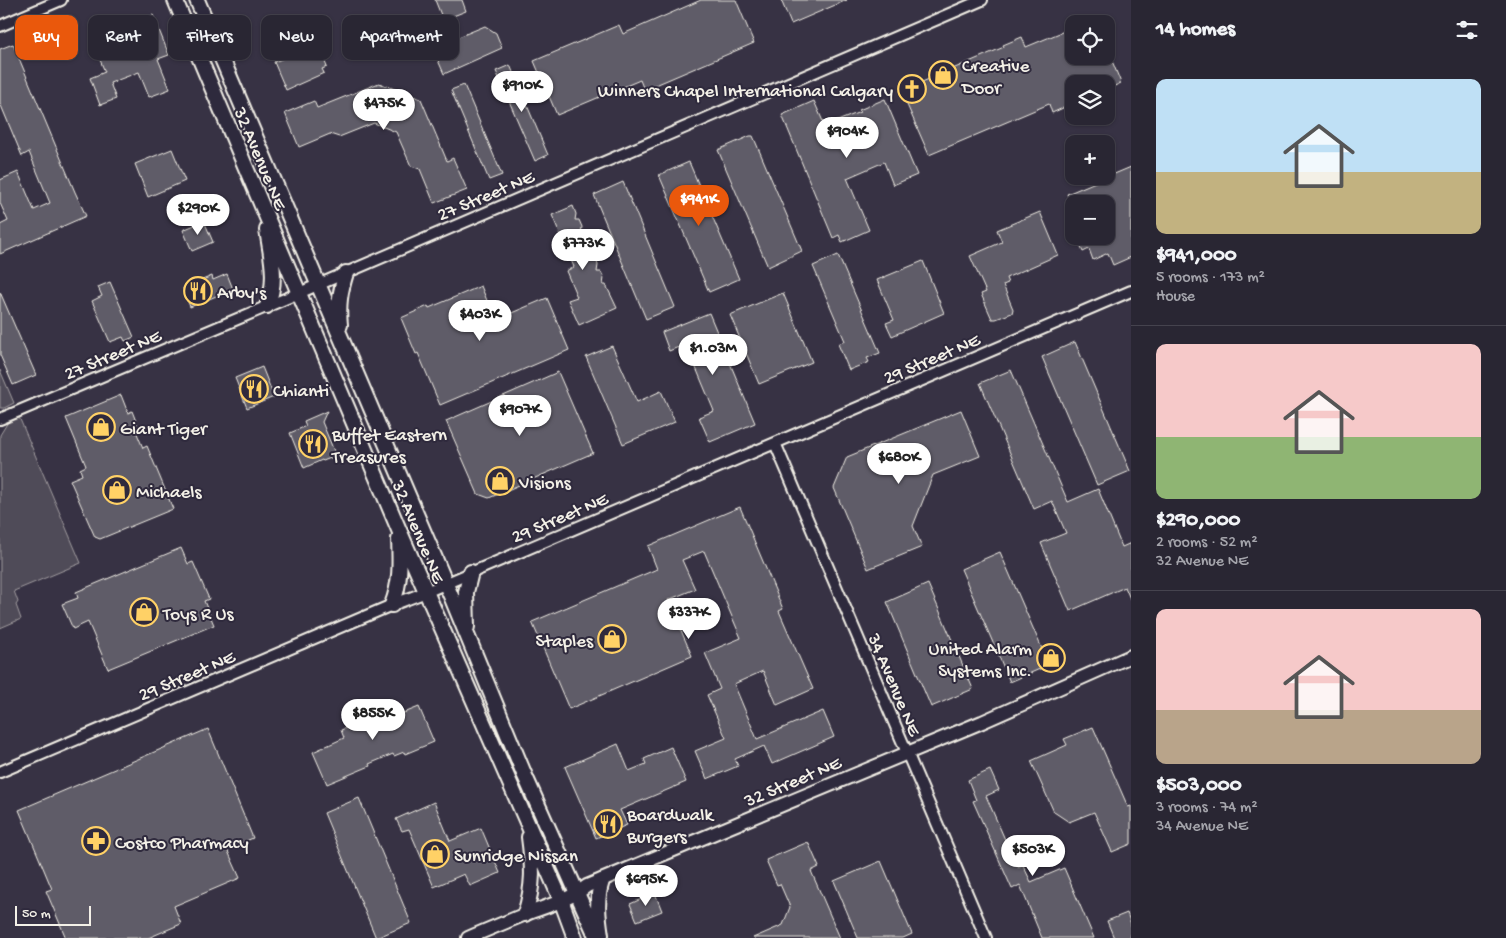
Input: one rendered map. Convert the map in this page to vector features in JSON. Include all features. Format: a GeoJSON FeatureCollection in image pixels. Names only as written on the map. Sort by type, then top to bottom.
{"type":"FeatureCollection","features":[{"type":"Feature","properties":{"kind":"main road","name":"32 Avenue NE"},"geometry":{"type":"LineString","coordinates":[[175,0],[399,530],[561,900],[575,938]]}},
{"type":"Feature","properties":{"kind":"main road","name":"32 Avenue NE"},"geometry":{"type":"LineString","coordinates":[[197,0],[525,776],[597,938]]}},
{"type":"Feature","properties":{"kind":"main road"},"geometry":{"type":"LineString","coordinates":[[264,209],[274,283],[268,306]]}},
{"type":"Feature","properties":{"kind":"main road"},"geometry":{"type":"LineString","coordinates":[[340,335],[338,305],[346,273]]}},
{"type":"Feature","properties":{"kind":"main road"},"geometry":{"type":"LineString","coordinates":[[392,605],[399,582],[399,530]]}},
{"type":"Feature","properties":{"kind":"main road"},"geometry":{"type":"LineString","coordinates":[[467,635],[466,599],[471,572]]}},
{"type":"Feature","properties":{"kind":"main road"},"geometry":{"type":"LineString","coordinates":[[525,914],[532,891],[532,863],[527,822]]}},
{"type":"Feature","properties":{"kind":"main road"},"geometry":{"type":"LineString","coordinates":[[601,938],[598,902],[602,881]]}},
{"type":"Feature","properties":{"kind":"street"},"geometry":{"type":"LineString","coordinates":[[0,26],[61,0]]}},
{"type":"Feature","properties":{"kind":"street","name":"27 Street NE"},"geometry":{"type":"LineString","coordinates":[[0,419],[319,285],[982,0]]}},
{"type":"Feature","properties":{"kind":"street","name":"29 Street NE"},"geometry":{"type":"LineString","coordinates":[[0,772],[1131,291]]}},
{"type":"Feature","properties":{"kind":"street","name":"34 Avenue NE"},"geometry":{"type":"LineString","coordinates":[[775,443],[986,938]]}},
{"type":"Feature","properties":{"kind":"street","name":"32 Street NE"},"geometry":{"type":"LineString","coordinates":[[468,938],[578,894],[587,886],[982,722],[1131,656]]}},
{"type":"Feature","properties":{"kind":"shaded area"},"geometry":{"type":"Polygon","coordinates":[[[0,370],[14,403],[4,408],[0,408],[0,370]]]}},
{"type":"Feature","properties":{"kind":"shaded area"},"geometry":{"type":"Polygon","coordinates":[[[19,417],[81,563],[14,591],[21,619],[0,628],[0,435],[8,422],[19,417]]]}},
{"type":"Feature","properties":{"kind":"building"},"geometry":{"type":"Polygon","coordinates":[[[435,0],[462,0],[466,11],[456,15],[441,15],[435,0]]]}},
{"type":"Feature","properties":{"kind":"building"},"geometry":{"type":"Polygon","coordinates":[[[701,0],[736,0],[754,43],[644,90],[640,80],[557,115],[534,61],[619,25],[623,34],[701,0]]]}},
{"type":"Feature","properties":{"kind":"building"},"geometry":{"type":"Polygon","coordinates":[[[781,0],[847,0],[791,24],[781,0]]]}},
{"type":"Feature","properties":{"kind":"building"},"geometry":{"type":"Polygon","coordinates":[[[485,26],[496,33],[502,48],[444,74],[438,60],[459,60],[459,37],[485,26]]]}},
{"type":"Feature","properties":{"kind":"building"},"geometry":{"type":"Polygon","coordinates":[[[158,28],[168,52],[168,55],[158,59],[158,28]]]}},
{"type":"Feature","properties":{"kind":"building"},"geometry":{"type":"Polygon","coordinates":[[[1065,31],[1065,65],[1114,65],[1121,83],[1115,86],[1115,75],[1065,75],[1065,107],[1052,113],[1049,104],[929,155],[901,91],[1004,47],[1003,45],[1022,37],[1026,47],[1065,31]]]}},
{"type":"Feature","properties":{"kind":"building"},"geometry":{"type":"Polygon","coordinates":[[[13,44],[15,60],[20,60],[86,216],[0,254],[0,225],[8,221],[0,203],[0,180],[18,172],[34,210],[50,203],[29,152],[22,156],[0,103],[0,49],[13,44]]]}},
{"type":"Feature","properties":{"kind":"building"},"geometry":{"type":"Polygon","coordinates":[[[158,59],[170,89],[149,97],[139,72],[110,83],[116,99],[100,105],[90,78],[105,72],[100,60],[158,59]]]}},
{"type":"Feature","properties":{"kind":"building"},"geometry":{"type":"Polygon","coordinates":[[[279,60],[324,60],[327,67],[322,69],[324,73],[286,90],[274,62],[279,60]]]}},
{"type":"Feature","properties":{"kind":"building"},"geometry":{"type":"Polygon","coordinates":[[[510,65],[548,155],[535,161],[496,71],[510,65]]]}},
{"type":"Feature","properties":{"kind":"building"},"geometry":{"type":"Polygon","coordinates":[[[379,83],[421,99],[447,161],[453,158],[467,190],[434,203],[420,169],[411,166],[396,132],[374,123],[339,137],[330,134],[299,147],[285,113],[314,101],[317,108],[379,83]]]}},
{"type":"Feature","properties":{"kind":"building"},"geometry":{"type":"Polygon","coordinates":[[[464,85],[502,175],[489,180],[451,90],[464,85]]]}},
{"type":"Feature","properties":{"kind":"building"},"geometry":{"type":"Polygon","coordinates":[[[885,99],[917,175],[893,185],[884,162],[847,178],[869,230],[842,242],[839,235],[833,238],[782,115],[814,101],[825,126],[860,112],[859,110],[885,99]]]}},
{"type":"Feature","properties":{"kind":"building"},"geometry":{"type":"Polygon","coordinates":[[[753,136],[802,251],[768,267],[718,150],[753,136]]]}},
{"type":"Feature","properties":{"kind":"building"},"geometry":{"type":"Polygon","coordinates":[[[172,149],[185,181],[148,197],[135,164],[172,149]]]}},
{"type":"Feature","properties":{"kind":"building"},"geometry":{"type":"Polygon","coordinates":[[[689,162],[739,279],[709,292],[659,175],[689,162]]]}},
{"type":"Feature","properties":{"kind":"building"},"geometry":{"type":"Polygon","coordinates":[[[1131,167],[1131,257],[1113,265],[1108,253],[1093,260],[1089,249],[1083,252],[1080,245],[1115,245],[1115,195],[1067,194],[1088,185],[1115,185],[1115,174],[1131,167]]]}},
{"type":"Feature","properties":{"kind":"building"},"geometry":{"type":"Polygon","coordinates":[[[623,182],[675,307],[646,319],[594,195],[623,182]]]}},
{"type":"Feature","properties":{"kind":"building"},"geometry":{"type":"Polygon","coordinates":[[[573,206],[576,214],[575,220],[579,220],[582,227],[581,233],[584,233],[587,246],[590,246],[593,253],[592,259],[596,259],[598,265],[597,272],[601,272],[604,278],[603,285],[606,285],[617,308],[579,325],[568,300],[577,297],[566,271],[574,267],[552,215],[573,206]]]}},
{"type":"Feature","properties":{"kind":"building"},"geometry":{"type":"Polygon","coordinates":[[[1040,212],[1058,255],[1006,278],[1008,283],[1003,285],[1013,309],[1012,313],[992,319],[981,294],[986,292],[970,256],[1002,242],[997,230],[1040,212]]]}},
{"type":"Feature","properties":{"kind":"building"},"geometry":{"type":"Polygon","coordinates":[[[204,221],[213,242],[192,251],[183,230],[204,221]]]}},
{"type":"Feature","properties":{"kind":"building"},"geometry":{"type":"Polygon","coordinates":[[[838,255],[880,353],[867,358],[869,362],[849,370],[838,344],[845,341],[813,266],[838,255]]]}},
{"type":"Feature","properties":{"kind":"building"},"geometry":{"type":"Polygon","coordinates":[[[923,261],[944,313],[892,336],[886,323],[894,320],[877,280],[923,261]]]}},
{"type":"Feature","properties":{"kind":"building"},"geometry":{"type":"Polygon","coordinates":[[[227,274],[233,289],[190,307],[183,288],[212,276],[213,280],[227,274]]]}},
{"type":"Feature","properties":{"kind":"building"},"geometry":{"type":"Polygon","coordinates":[[[110,282],[134,337],[125,341],[123,337],[110,342],[92,301],[102,296],[98,287],[110,282]]]}},
{"type":"Feature","properties":{"kind":"building"},"geometry":{"type":"Polygon","coordinates":[[[481,286],[495,320],[547,298],[569,350],[440,405],[401,318],[481,286]]]}},
{"type":"Feature","properties":{"kind":"building"},"geometry":{"type":"Polygon","coordinates":[[[0,292],[36,375],[13,385],[0,355],[0,292]]]}},
{"type":"Feature","properties":{"kind":"building"},"geometry":{"type":"Polygon","coordinates":[[[783,293],[812,362],[759,384],[730,315],[783,293]]]}},
{"type":"Feature","properties":{"kind":"building"},"geometry":{"type":"Polygon","coordinates":[[[709,313],[755,423],[710,442],[699,417],[714,411],[686,344],[669,351],[662,332],[709,313]]]}},
{"type":"Feature","properties":{"kind":"building"},"geometry":{"type":"Polygon","coordinates":[[[1075,342],[1130,471],[1097,485],[1042,357],[1075,342]]]}},
{"type":"Feature","properties":{"kind":"building"},"geometry":{"type":"Polygon","coordinates":[[[612,346],[637,402],[661,391],[675,422],[623,444],[586,357],[612,346]]]}},
{"type":"Feature","properties":{"kind":"building"},"geometry":{"type":"Polygon","coordinates":[[[262,367],[274,397],[247,408],[235,378],[262,367]]]}},
{"type":"Feature","properties":{"kind":"building"},"geometry":{"type":"Polygon","coordinates":[[[1011,370],[1068,502],[1098,489],[1122,547],[1131,543],[1131,601],[1125,587],[1070,611],[1041,543],[1066,533],[1052,501],[1034,509],[980,383],[1011,370]]]}},
{"type":"Feature","properties":{"kind":"building"},"geometry":{"type":"Polygon","coordinates":[[[558,372],[593,453],[489,498],[478,494],[446,421],[558,372]]]}},
{"type":"Feature","properties":{"kind":"building"},"geometry":{"type":"Polygon","coordinates":[[[121,395],[128,413],[132,411],[139,429],[136,431],[143,448],[147,446],[173,509],[100,539],[95,537],[70,480],[82,475],[80,469],[86,466],[66,418],[121,395]]]}},
{"type":"Feature","properties":{"kind":"building"},"geometry":{"type":"Polygon","coordinates":[[[961,410],[980,456],[933,475],[913,526],[922,547],[868,569],[834,488],[847,457],[961,410]]]}},
{"type":"Feature","properties":{"kind":"building"},"geometry":{"type":"Polygon","coordinates":[[[327,411],[322,422],[336,456],[304,468],[290,433],[306,426],[304,421],[327,411]]]}},
{"type":"Feature","properties":{"kind":"building"},"geometry":{"type":"Polygon","coordinates":[[[740,507],[783,609],[779,611],[813,689],[777,705],[763,671],[734,684],[757,739],[823,711],[834,737],[772,764],[764,746],[735,759],[738,766],[707,779],[695,751],[726,738],[707,695],[720,689],[705,653],[741,638],[704,551],[682,560],[695,589],[668,600],[692,656],[569,709],[532,622],[657,569],[648,546],[740,507]]]}},
{"type":"Feature","properties":{"kind":"building"},"geometry":{"type":"Polygon","coordinates":[[[181,548],[188,564],[193,562],[209,599],[204,601],[214,625],[108,669],[88,622],[73,629],[62,604],[78,598],[76,592],[181,548]]]}},
{"type":"Feature","properties":{"kind":"building"},"geometry":{"type":"Polygon","coordinates":[[[1000,552],[1049,665],[1010,682],[961,569],[1000,552]]]}},
{"type":"Feature","properties":{"kind":"building"},"geometry":{"type":"Polygon","coordinates":[[[928,584],[973,689],[931,707],[887,602],[928,584]]]}},
{"type":"Feature","properties":{"kind":"building"},"geometry":{"type":"Polygon","coordinates":[[[373,702],[378,712],[387,709],[393,710],[395,715],[419,707],[434,742],[405,754],[404,752],[394,756],[393,754],[327,784],[313,752],[344,738],[341,730],[356,724],[351,712],[373,702]]]}},
{"type":"Feature","properties":{"kind":"building"},"geometry":{"type":"Polygon","coordinates":[[[1093,727],[1128,807],[1131,806],[1131,844],[1112,852],[1094,812],[1069,822],[1054,812],[1031,761],[1067,745],[1064,739],[1093,727]]]}},
{"type":"Feature","properties":{"kind":"building"},"geometry":{"type":"Polygon","coordinates":[[[208,729],[253,838],[227,849],[240,878],[174,906],[181,924],[148,938],[66,938],[46,891],[52,889],[19,810],[208,729]]]}},
{"type":"Feature","properties":{"kind":"building"},"geometry":{"type":"Polygon","coordinates":[[[618,744],[629,771],[646,764],[644,759],[671,747],[686,782],[620,810],[627,825],[596,838],[565,767],[618,744]]]}},
{"type":"Feature","properties":{"kind":"building"},"geometry":{"type":"Polygon","coordinates":[[[990,770],[999,790],[986,796],[1017,867],[1023,865],[1031,882],[1064,868],[1094,938],[1042,938],[1020,885],[1012,889],[973,801],[976,800],[968,780],[990,770]]]}},
{"type":"Feature","properties":{"kind":"building"},"geometry":{"type":"Polygon","coordinates":[[[359,798],[411,923],[376,938],[324,813],[359,798]]]}},
{"type":"Feature","properties":{"kind":"building"},"geometry":{"type":"Polygon","coordinates":[[[434,802],[450,841],[481,828],[500,873],[470,886],[464,874],[434,887],[409,829],[402,831],[396,819],[434,802]]]}},
{"type":"Feature","properties":{"kind":"building"},"geometry":{"type":"Polygon","coordinates":[[[808,842],[819,867],[811,871],[840,938],[753,938],[783,925],[790,907],[780,884],[777,885],[766,860],[808,842]]]}},
{"type":"Feature","properties":{"kind":"building"},"geometry":{"type":"Polygon","coordinates":[[[881,861],[912,934],[903,938],[858,938],[834,881],[881,861]]]}},
{"type":"Feature","properties":{"kind":"building"},"geometry":{"type":"Polygon","coordinates":[[[655,893],[662,911],[637,921],[630,904],[655,893]]]}},
{"type":"Feature","properties":{"kind":"building"},"geometry":{"type":"Polygon","coordinates":[[[1127,913],[1131,924],[1131,938],[1114,938],[1107,921],[1127,913]]]}},
{"type":"Feature","properties":{"kind":"place","name":"Creative Door"},"geometry":{"type":"Point","coordinates":[943,75]}},
{"type":"Feature","properties":{"kind":"place","name":"Winners Chapel International Calgary"},"geometry":{"type":"Point","coordinates":[912,89]}},
{"type":"Feature","properties":{"kind":"place","name":"Arby's"},"geometry":{"type":"Point","coordinates":[198,291]}},
{"type":"Feature","properties":{"kind":"place","name":"Chianti"},"geometry":{"type":"Point","coordinates":[254,389]}},
{"type":"Feature","properties":{"kind":"place","name":"Giant Tiger"},"geometry":{"type":"Point","coordinates":[101,427]}},
{"type":"Feature","properties":{"kind":"place","name":"Buffet Eastern Treasures"},"geometry":{"type":"Point","coordinates":[313,444]}},
{"type":"Feature","properties":{"kind":"place","name":"Visions"},"geometry":{"type":"Point","coordinates":[500,481]}},
{"type":"Feature","properties":{"kind":"place","name":"Michaels"},"geometry":{"type":"Point","coordinates":[117,490]}},
{"type":"Feature","properties":{"kind":"place","name":"Toys R Us"},"geometry":{"type":"Point","coordinates":[144,612]}},
{"type":"Feature","properties":{"kind":"place","name":"Staples"},"geometry":{"type":"Point","coordinates":[612,639]}},
{"type":"Feature","properties":{"kind":"place","name":"United Alarm Systems Inc."},"geometry":{"type":"Point","coordinates":[1051,658]}},
{"type":"Feature","properties":{"kind":"place","name":"Boardwalk Burgers"},"geometry":{"type":"Point","coordinates":[608,824]}},
{"type":"Feature","properties":{"kind":"place","name":"Costco Pharmacy"},"geometry":{"type":"Point","coordinates":[96,841]}},
{"type":"Feature","properties":{"kind":"place","name":"Sunridge Nissan"},"geometry":{"type":"Point","coordinates":[435,854]}}]}
